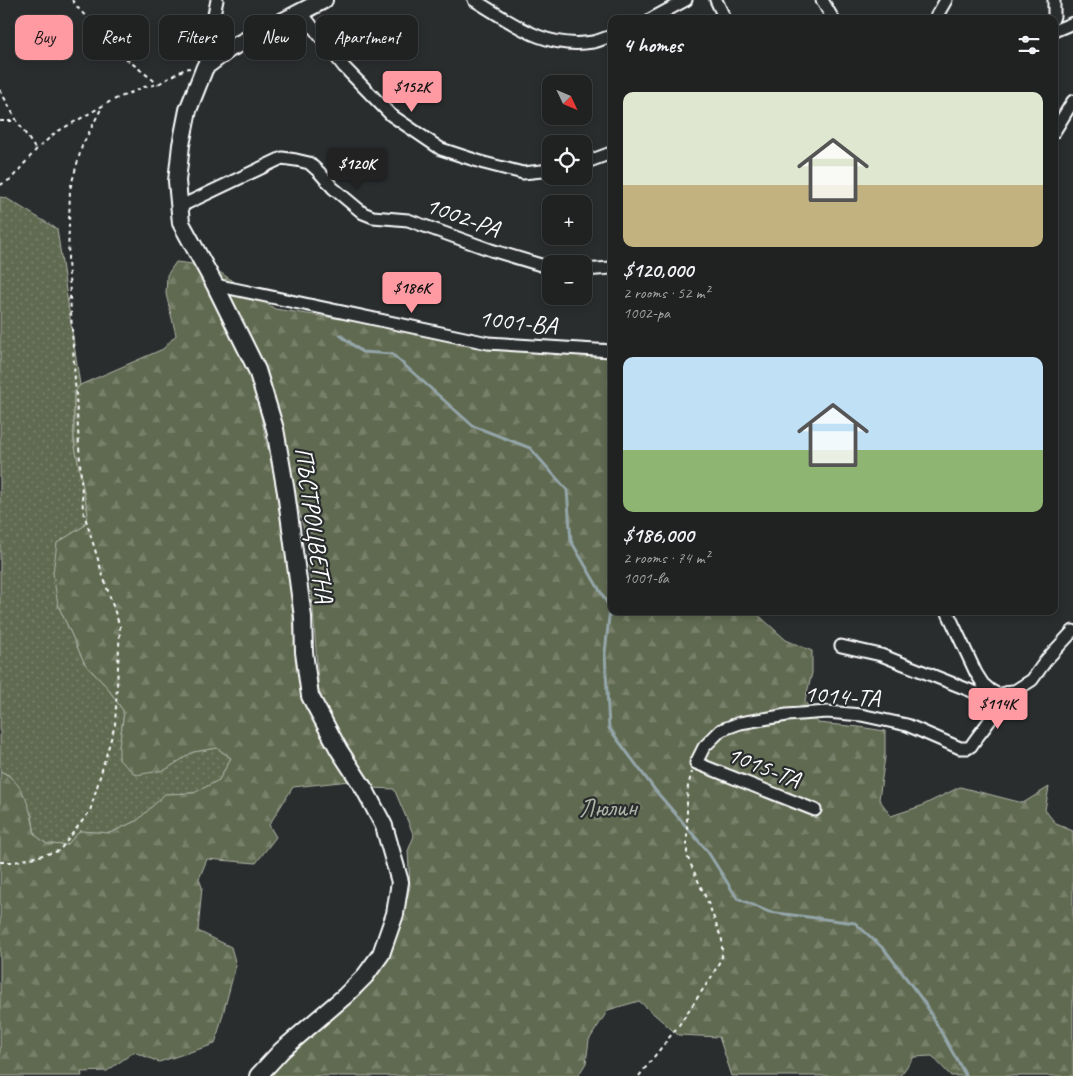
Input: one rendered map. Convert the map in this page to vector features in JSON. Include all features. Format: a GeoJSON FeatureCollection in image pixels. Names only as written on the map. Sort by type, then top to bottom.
{"type":"FeatureCollection","features":[{"type":"Feature","properties":{"kind":"street"},"geometry":{"type":"LineString","coordinates":[[204,67],[205,52],[217,0]]}},
{"type":"Feature","properties":{"kind":"street"},"geometry":{"type":"LineString","coordinates":[[204,67],[229,49],[324,0]]}},
{"type":"Feature","properties":{"kind":"street"},"geometry":{"type":"LineString","coordinates":[[474,0],[543,39],[575,43],[594,42],[608,37]]}},
{"type":"Feature","properties":{"kind":"street"},"geometry":{"type":"LineString","coordinates":[[658,15],[686,0]]}},
{"type":"Feature","properties":{"kind":"street"},"geometry":{"type":"LineString","coordinates":[[716,0],[723,15]]}},
{"type":"Feature","properties":{"kind":"street"},"geometry":{"type":"LineString","coordinates":[[822,0],[831,15]]}},
{"type":"Feature","properties":{"kind":"street"},"geometry":{"type":"LineString","coordinates":[[937,15],[946,0]]}},
{"type":"Feature","properties":{"kind":"street"},"geometry":{"type":"LineString","coordinates":[[1054,0],[1054,15]]}},
{"type":"Feature","properties":{"kind":"street"},"geometry":{"type":"LineString","coordinates":[[301,12],[344,67],[391,115],[441,149],[523,173],[542,171]]}},
{"type":"Feature","properties":{"kind":"street"},"geometry":{"type":"LineString","coordinates":[[1058,30],[1073,23]]}},
{"type":"Feature","properties":{"kind":"street","name":"ПЪСТРОЦВЕТНА"},"geometry":{"type":"LineString","coordinates":[[204,67],[188,110],[181,145],[177,181],[181,223],[215,285],[257,370],[275,429],[286,492],[303,617],[304,652],[310,696],[339,750],[365,790],[384,826],[400,882],[395,914],[381,954],[365,976],[345,996],[282,1050],[258,1076]]}},
{"type":"Feature","properties":{"kind":"street"},"geometry":{"type":"LineString","coordinates":[[1058,125],[1073,101]]}},
{"type":"Feature","properties":{"kind":"street"},"geometry":{"type":"LineString","coordinates":[[592,160],[608,154]]}},
{"type":"Feature","properties":{"kind":"street","name":"1002-РА"},"geometry":{"type":"LineString","coordinates":[[179,207],[282,158],[296,160],[308,163],[363,214],[373,217],[408,220],[490,250],[542,265]]}},
{"type":"Feature","properties":{"kind":"street"},"geometry":{"type":"LineString","coordinates":[[592,269],[608,268]]}},
{"type":"Feature","properties":{"kind":"street","name":"1001-ВА"},"geometry":{"type":"LineString","coordinates":[[215,285],[488,343],[608,351]]}},
{"type":"Feature","properties":{"kind":"street"},"geometry":{"type":"LineString","coordinates":[[949,615],[983,684],[1000,695]]}},
{"type":"Feature","properties":{"kind":"street"},"geometry":{"type":"LineString","coordinates":[[842,646],[881,655],[988,696],[1013,692],[1032,680],[1047,658],[1073,631]]}},
{"type":"Feature","properties":{"kind":"street","name":"1014-ТА"},"geometry":{"type":"LineString","coordinates":[[696,763],[704,747],[721,730],[740,723],[787,715],[827,712],[862,715],[907,725],[960,748],[968,748],[995,711],[1000,701],[1000,695]]}},
{"type":"Feature","properties":{"kind":"street","name":"1015-ТА"},"geometry":{"type":"LineString","coordinates":[[696,763],[815,810]]}},
{"type":"Feature","properties":{"kind":"path"},"geometry":{"type":"LineString","coordinates":[[72,0],[119,53],[158,84]]}},
{"type":"Feature","properties":{"kind":"path"},"geometry":{"type":"LineString","coordinates":[[0,185],[11,179],[36,150],[55,133],[111,101],[136,90],[158,84],[185,69],[204,67]]}},
{"type":"Feature","properties":{"kind":"path"},"geometry":{"type":"LineString","coordinates":[[0,90],[36,150]]}},
{"type":"Feature","properties":{"kind":"path"},"geometry":{"type":"LineString","coordinates":[[0,862],[16,862],[59,851],[90,811],[115,725],[120,627],[83,510],[68,260],[70,189],[82,146],[102,107]]}},
{"type":"Feature","properties":{"kind":"path"},"geometry":{"type":"LineString","coordinates":[[0,121],[17,121]]}},
{"type":"Feature","properties":{"kind":"path"},"geometry":{"type":"LineString","coordinates":[[639,1076],[679,1025],[712,976],[722,957],[722,940],[687,856],[687,792],[696,763]]}},
{"type":"Feature","properties":{"kind":"green space"},"geometry":{"type":"Polygon","coordinates":[[[0,197],[6,198],[57,229],[80,385],[74,393],[74,441],[88,513],[84,526],[57,543],[58,605],[85,664],[107,687],[124,712],[119,747],[165,770],[193,752],[217,748],[231,758],[219,780],[194,793],[165,794],[138,820],[110,833],[80,831],[67,845],[47,844],[35,835],[32,815],[9,775],[0,771],[0,197]]]}},
{"type":"Feature","properties":{"kind":"green space"},"geometry":{"type":"Polygon","coordinates":[[[176,262],[201,265],[252,373],[275,482],[291,588],[295,650],[304,702],[350,781],[293,787],[269,825],[276,837],[256,863],[207,859],[199,879],[202,887],[198,931],[231,947],[236,965],[215,1044],[159,1062],[134,1052],[107,1071],[81,1072],[82,1076],[0,1076],[0,771],[9,776],[21,790],[29,807],[35,835],[47,844],[67,845],[80,831],[110,833],[138,820],[165,794],[194,793],[219,780],[231,758],[217,748],[193,752],[165,770],[136,775],[119,760],[124,712],[107,687],[85,664],[58,605],[53,573],[57,543],[84,526],[88,513],[74,441],[74,393],[80,385],[163,349],[176,335],[166,294],[167,275],[176,262]]]}},
{"type":"Feature","properties":{"kind":"green space","name":"Люлин"},"geometry":{"type":"Polygon","coordinates":[[[212,267],[275,309],[347,320],[387,321],[456,343],[516,351],[608,344],[608,615],[758,615],[786,640],[812,651],[812,673],[805,701],[818,723],[885,731],[885,757],[879,799],[891,816],[921,806],[960,787],[1023,803],[1049,787],[1045,810],[1056,824],[1073,831],[1073,1076],[951,1076],[932,1056],[914,1057],[900,1076],[732,1076],[719,1037],[678,1035],[639,1001],[608,1010],[589,1040],[586,1063],[578,1076],[271,1076],[284,1061],[360,995],[393,948],[410,887],[408,851],[414,836],[394,789],[372,788],[328,720],[319,694],[312,595],[305,534],[266,380],[212,267]]]}},
{"type":"Feature","properties":{"kind":"waterway"},"geometry":{"type":"LineString","coordinates":[[340,335],[362,352],[392,354],[473,426],[530,448],[567,490],[571,541],[608,605]]}},
{"type":"Feature","properties":{"kind":"waterway"},"geometry":{"type":"LineString","coordinates":[[609,615],[605,653],[609,728],[655,790],[708,852],[737,898],[769,912],[855,923],[885,950],[924,1002],[966,1076]]}}]}
